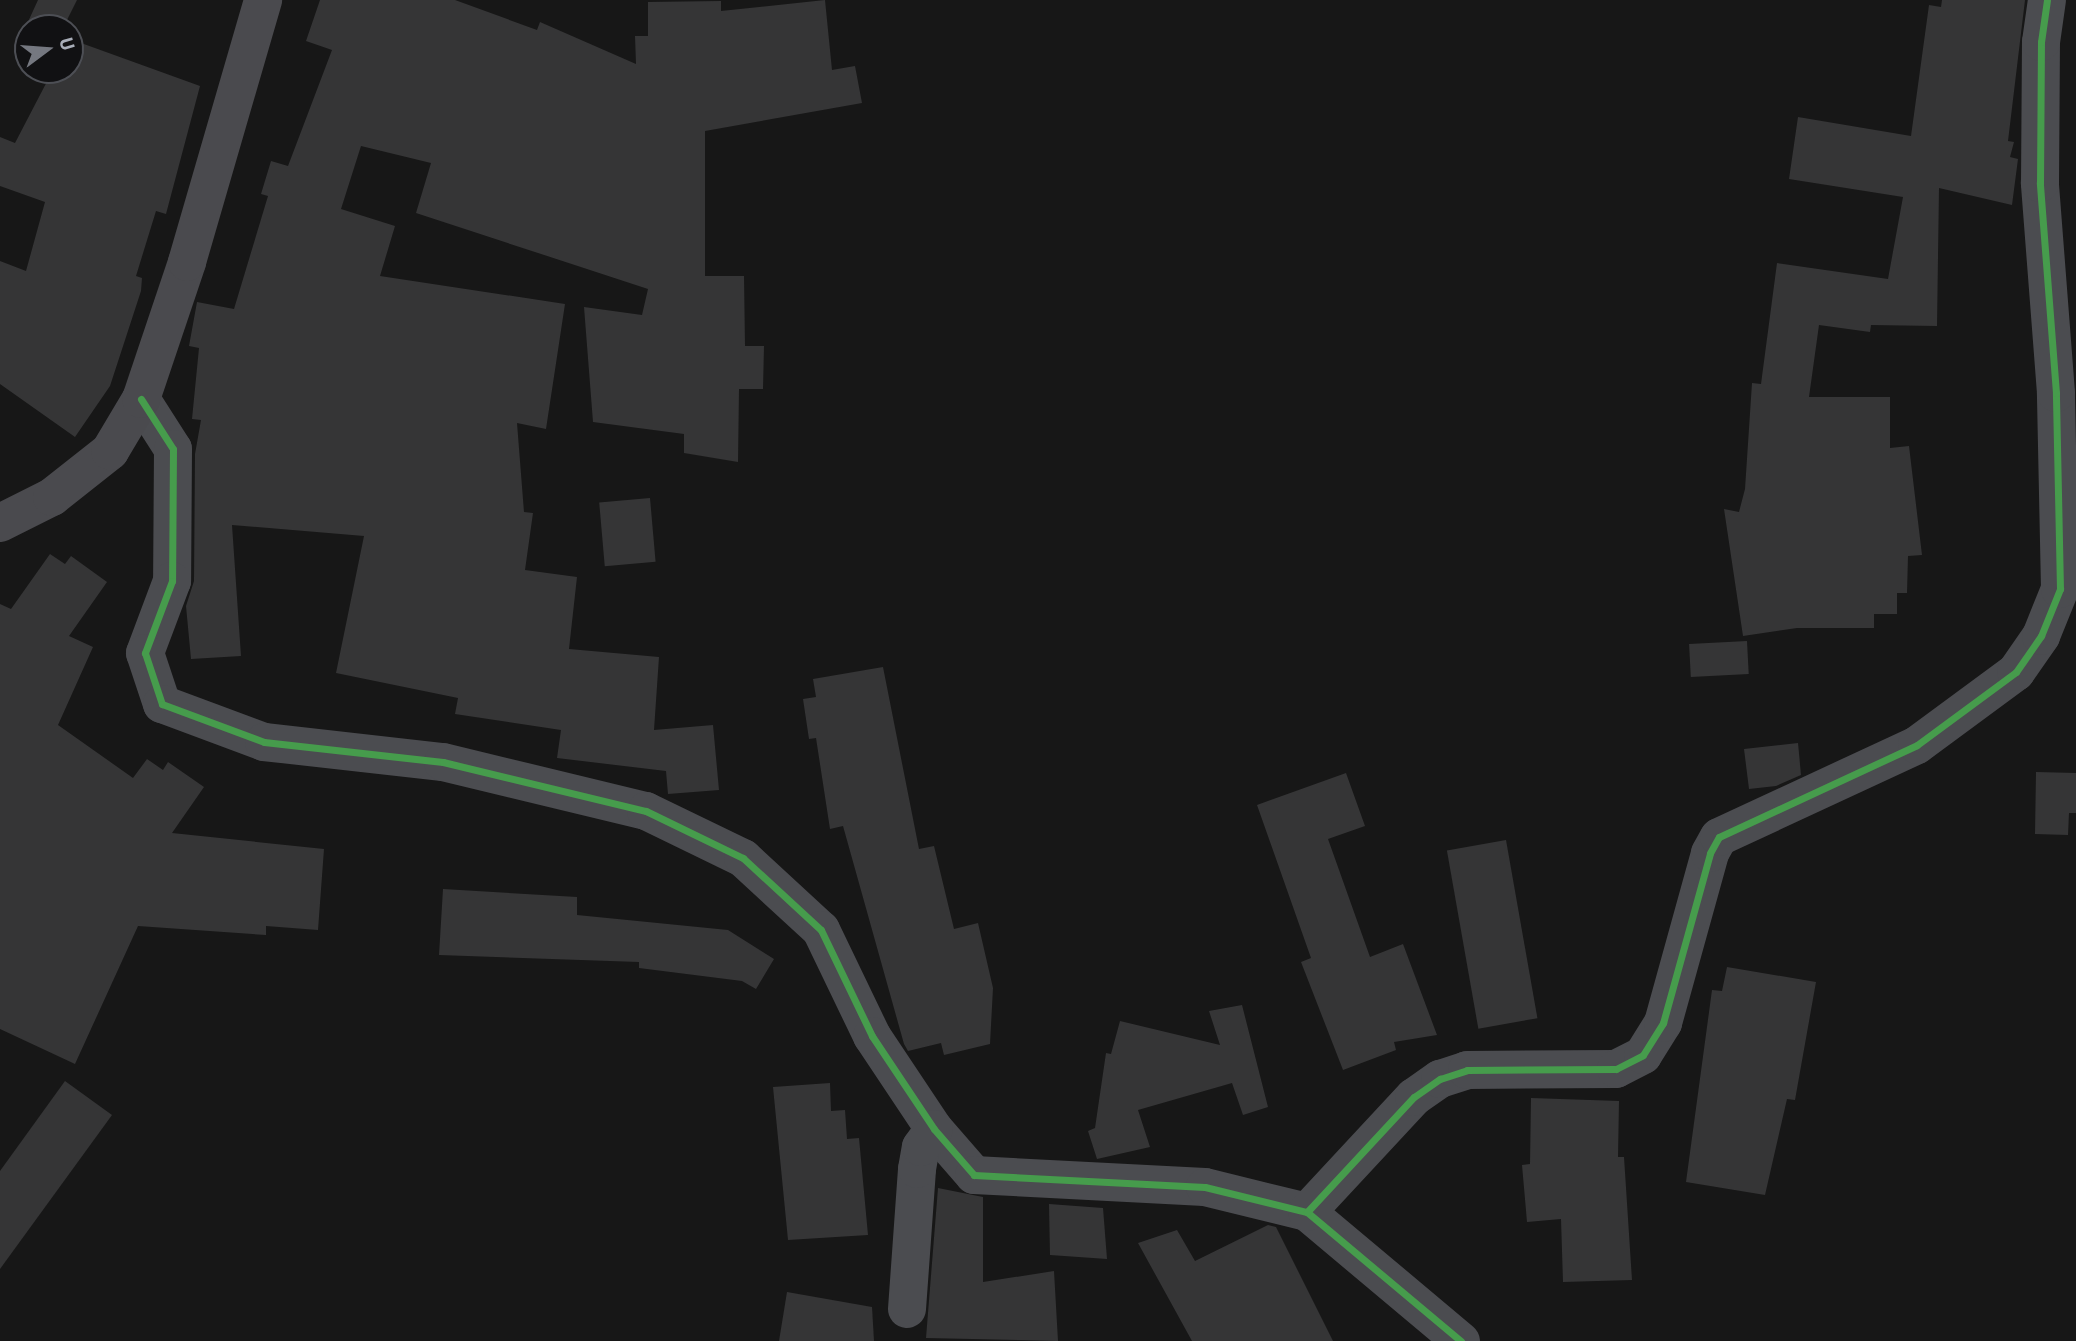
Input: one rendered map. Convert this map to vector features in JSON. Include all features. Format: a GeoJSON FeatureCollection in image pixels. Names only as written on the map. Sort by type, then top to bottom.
{"type":"FeatureCollection","features":[{"type":"Feature","properties":{"kind":"main road"},"geometry":{"type":"LineString","coordinates":[[0,523],[52,497],[110,451],[141,399],[187,262],[263,0]]}},
{"type":"Feature","properties":{"kind":"street"},"geometry":{"type":"LineString","coordinates":[[1307,1212],[1413,1097],[1440,1079],[1467,1070],[1616,1069],[1643,1055],[1663,1023],[1710,853],[1719,837],[1917,745],[2016,672],[2041,636],[2060,589],[2056,393],[2040,183],[2041,42],[2048,0]]}},
{"type":"Feature","properties":{"kind":"street"},"geometry":{"type":"LineString","coordinates":[[141,399],[173,449],[172,581],[145,653],[162,704],[264,741],[443,762],[646,811],[743,858],[821,930],[872,1036],[934,1129],[974,1175],[1205,1187],[1307,1212],[1461,1341]]}},
{"type":"Feature","properties":{"kind":"street"},"geometry":{"type":"LineString","coordinates":[[907,1309],[917,1169],[921,1147],[934,1129]]}},
{"type":"Feature","properties":{"kind":"building"},"geometry":{"type":"Polygon","coordinates":[[[38,0],[77,0],[70,14],[32,14],[38,0]]]}},
{"type":"Feature","properties":{"kind":"building"},"geometry":{"type":"Polygon","coordinates":[[[320,0],[455,0],[537,30],[540,22],[636,64],[635,36],[648,36],[648,2],[721,1],[721,11],[825,0],[832,70],[855,66],[862,103],[705,131],[705,276],[744,276],[745,346],[764,346],[763,389],[739,389],[738,462],[684,453],[684,434],[593,422],[584,307],[642,315],[648,289],[416,213],[431,163],[361,146],[341,209],[395,226],[380,276],[565,304],[546,429],[517,423],[524,512],[533,513],[525,570],[577,577],[569,649],[659,657],[654,730],[713,725],[719,790],[668,794],[666,771],[557,758],[561,730],[455,714],[458,698],[336,673],[364,536],[232,525],[241,656],[191,659],[186,606],[194,581],[195,454],[201,420],[192,419],[199,348],[189,346],[197,302],[234,309],[268,196],[261,194],[271,161],[288,166],[332,50],[306,41],[320,0]]]}},
{"type":"Feature","properties":{"kind":"building"},"geometry":{"type":"Polygon","coordinates":[[[1942,0],[2025,0],[2008,141],[2014,142],[2010,157],[2018,159],[2012,205],[1939,188],[1937,326],[1871,325],[1870,332],[1819,325],[1809,397],[1890,397],[1890,448],[1909,446],[1922,555],[1908,556],[1907,593],[1897,593],[1897,614],[1874,614],[1874,628],[1797,628],[1743,636],[1724,509],[1739,512],[1745,489],[1752,383],[1761,384],[1777,263],[1888,279],[1903,197],[1789,179],[1798,117],[1911,136],[1929,5],[1941,7],[1942,0]]]}},
{"type":"Feature","properties":{"kind":"building"},"geometry":{"type":"Polygon","coordinates":[[[84,44],[200,86],[166,214],[156,211],[136,276],[142,278],[141,291],[110,386],[75,437],[0,384],[0,261],[26,271],[45,202],[0,186],[0,137],[15,143],[46,84],[84,84],[84,44]]]}},
{"type":"Feature","properties":{"kind":"building"},"geometry":{"type":"Polygon","coordinates":[[[650,498],[656,562],[605,566],[599,502],[650,498]]]}},
{"type":"Feature","properties":{"kind":"building"},"geometry":{"type":"Polygon","coordinates":[[[50,554],[65,564],[71,556],[107,582],[69,636],[93,647],[58,725],[133,778],[147,759],[163,770],[168,762],[204,787],[172,833],[324,849],[318,930],[266,926],[266,935],[138,926],[75,1064],[0,1029],[0,604],[11,609],[50,554]]]}},
{"type":"Feature","properties":{"kind":"building"},"geometry":{"type":"Polygon","coordinates":[[[1747,641],[1749,674],[1691,677],[1689,644],[1747,641]]]}},
{"type":"Feature","properties":{"kind":"building"},"geometry":{"type":"Polygon","coordinates":[[[883,667],[919,849],[934,846],[954,929],[978,923],[993,988],[990,1044],[944,1055],[941,1043],[908,1051],[904,1044],[843,826],[830,829],[816,738],[809,739],[803,699],[816,697],[813,679],[883,667]]]}},
{"type":"Feature","properties":{"kind":"building"},"geometry":{"type":"Polygon","coordinates":[[[1798,743],[1801,775],[1776,786],[1749,789],[1744,749],[1798,743]]]}},
{"type":"Feature","properties":{"kind":"building"},"geometry":{"type":"Polygon","coordinates":[[[2036,772],[2076,773],[2076,813],[2069,813],[2068,835],[2035,834],[2036,772]]]}},
{"type":"Feature","properties":{"kind":"building"},"geometry":{"type":"Polygon","coordinates":[[[1346,773],[1365,826],[1328,839],[1370,957],[1403,944],[1437,1035],[1394,1042],[1396,1050],[1343,1070],[1301,962],[1311,958],[1257,805],[1346,773]]]}},
{"type":"Feature","properties":{"kind":"building"},"geometry":{"type":"Polygon","coordinates":[[[1506,840],[1537,1018],[1478,1029],[1447,850],[1506,840]]]}},
{"type":"Feature","properties":{"kind":"building"},"geometry":{"type":"Polygon","coordinates":[[[443,889],[577,897],[577,915],[728,930],[774,959],[756,989],[742,981],[639,968],[639,962],[439,955],[443,889]]]}},
{"type":"Feature","properties":{"kind":"building"},"geometry":{"type":"Polygon","coordinates":[[[1727,967],[1816,982],[1795,1100],[1787,1099],[1765,1195],[1686,1182],[1712,990],[1722,991],[1727,967]]]}},
{"type":"Feature","properties":{"kind":"building"},"geometry":{"type":"Polygon","coordinates":[[[1242,1005],[1268,1107],[1243,1115],[1232,1083],[1138,1110],[1150,1147],[1097,1159],[1088,1131],[1095,1128],[1106,1053],[1111,1054],[1120,1021],[1220,1045],[1209,1011],[1242,1005]]]}},
{"type":"Feature","properties":{"kind":"building"},"geometry":{"type":"Polygon","coordinates":[[[65,1081],[112,1115],[0,1269],[0,1171],[65,1081]]]}},
{"type":"Feature","properties":{"kind":"building"},"geometry":{"type":"Polygon","coordinates":[[[830,1083],[831,1111],[845,1110],[847,1139],[859,1138],[868,1235],[788,1240],[773,1087],[830,1083]]]}},
{"type":"Feature","properties":{"kind":"building"},"geometry":{"type":"Polygon","coordinates":[[[1531,1098],[1619,1101],[1618,1157],[1624,1157],[1632,1280],[1563,1282],[1561,1219],[1527,1222],[1522,1165],[1530,1164],[1531,1098]]]}},
{"type":"Feature","properties":{"kind":"building"},"geometry":{"type":"Polygon","coordinates":[[[938,1188],[983,1197],[983,1282],[1054,1271],[1058,1341],[926,1338],[938,1188]]]}},
{"type":"Feature","properties":{"kind":"building"},"geometry":{"type":"Polygon","coordinates":[[[1049,1204],[1103,1208],[1107,1259],[1050,1255],[1049,1204]]]}},
{"type":"Feature","properties":{"kind":"building"},"geometry":{"type":"Polygon","coordinates":[[[1268,1225],[1276,1227],[1333,1341],[1192,1341],[1138,1243],[1177,1230],[1195,1261],[1268,1225]]]}},
{"type":"Feature","properties":{"kind":"building"},"geometry":{"type":"Polygon","coordinates":[[[787,1292],[872,1307],[874,1341],[779,1341],[787,1292]]]}},
{"type":"Feature","properties":{"kind":"cycle path"},"geometry":{"type":"LineString","coordinates":[[1307,1212],[1414,1097],[1440,1079],[1467,1070],[1616,1069],[1643,1055],[1663,1023],[1710,853],[1719,837],[1917,745],[2016,672],[2041,636],[2060,589],[2056,393],[2040,183],[2041,42],[2047,0]]}},
{"type":"Feature","properties":{"kind":"cycle path"},"geometry":{"type":"LineString","coordinates":[[141,399],[173,449],[172,581],[145,653],[162,704],[264,742],[443,762],[646,811],[743,858],[821,930],[872,1036],[934,1129],[974,1175],[1205,1187],[1307,1212],[1461,1341]]}}]}
